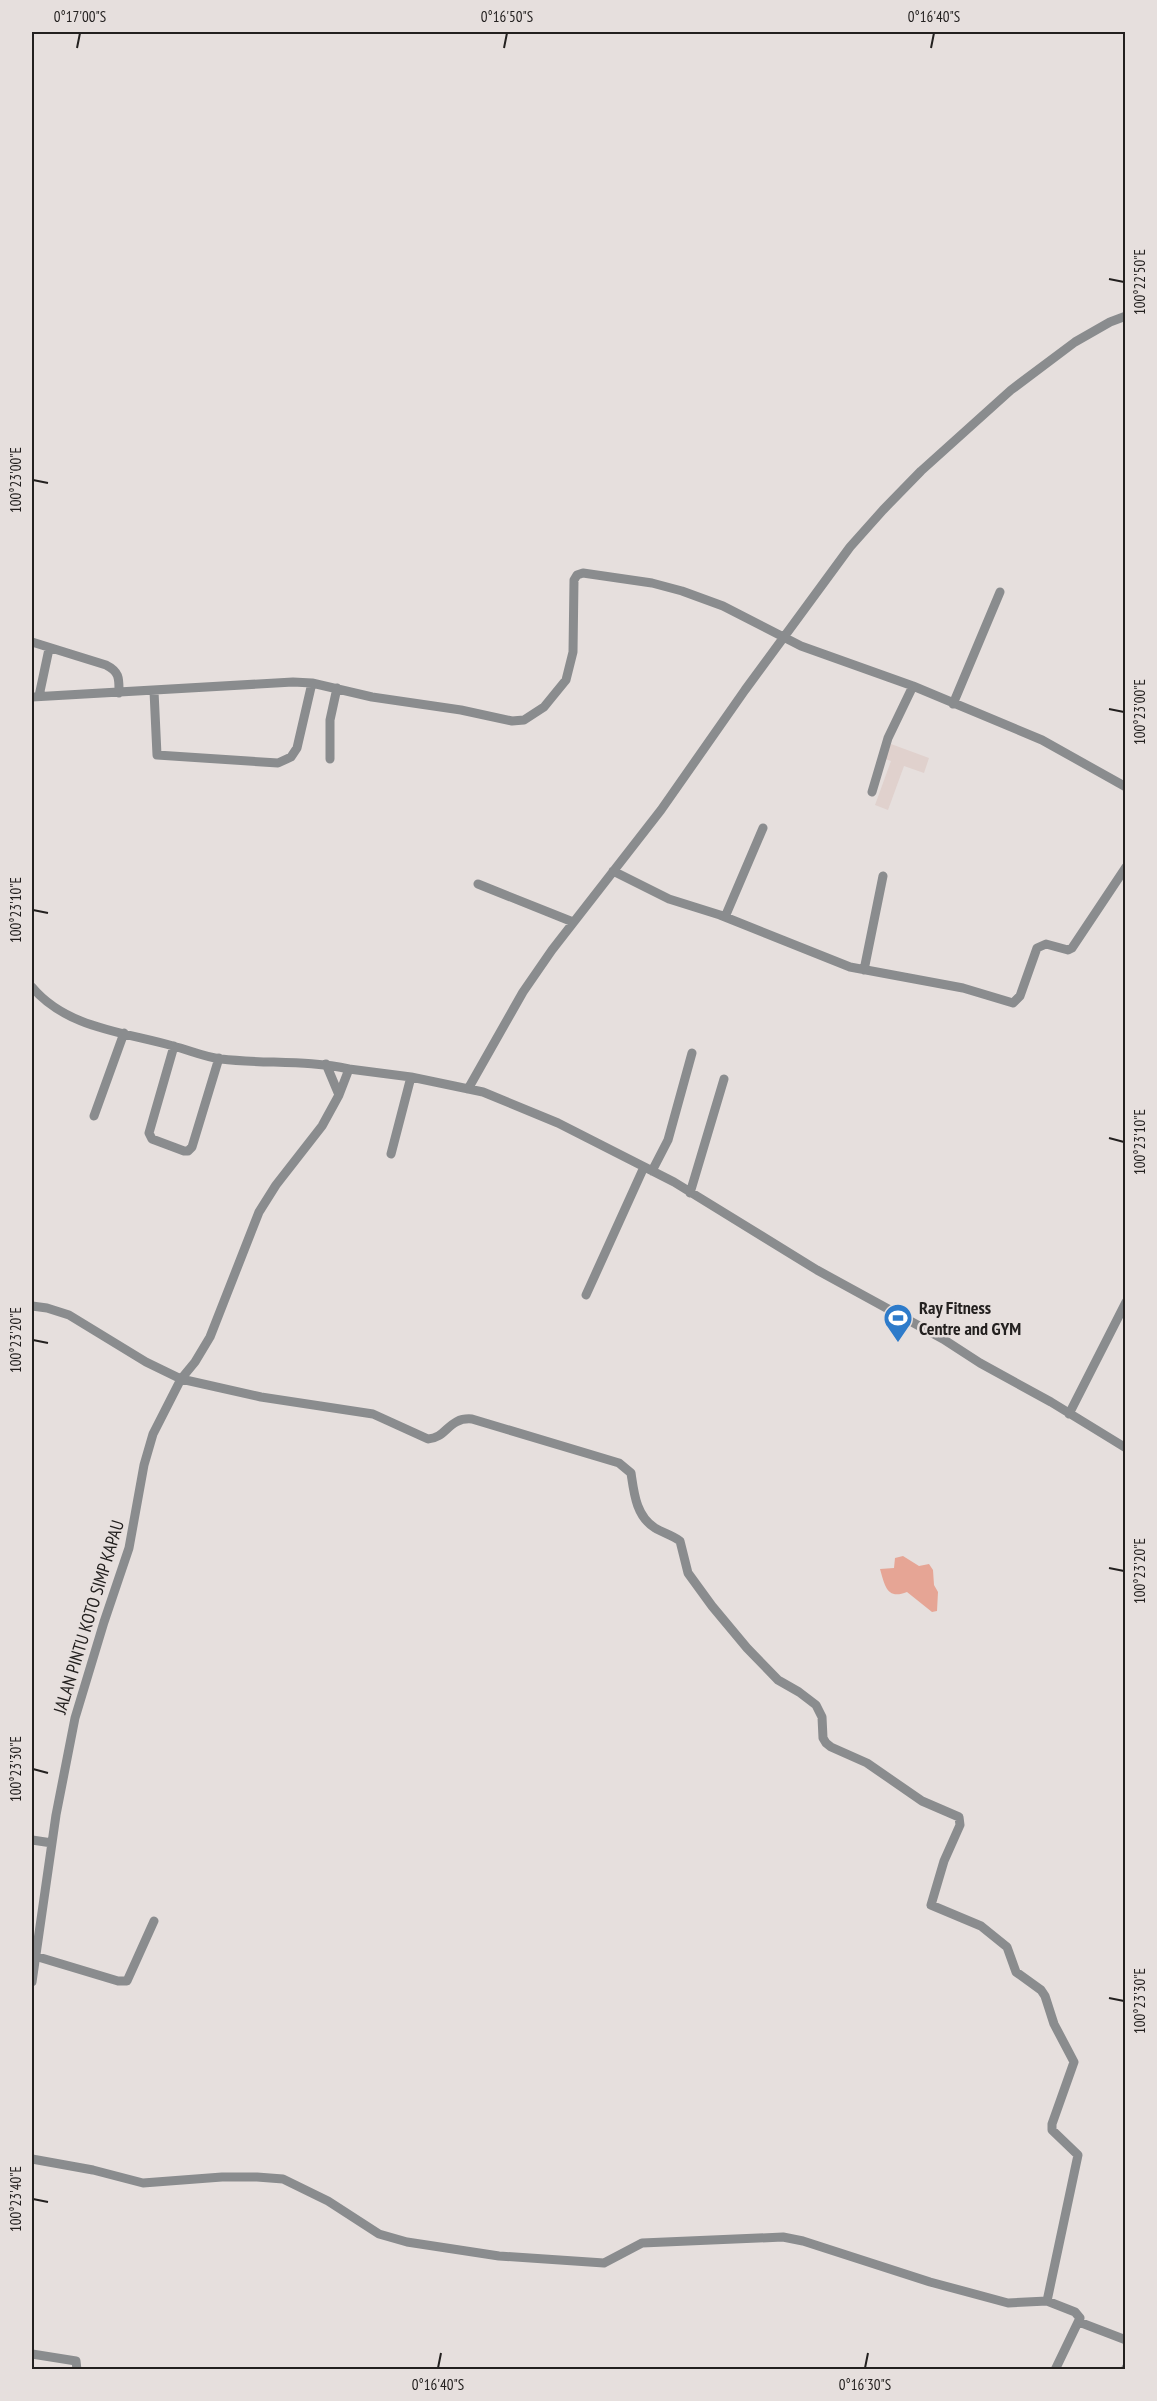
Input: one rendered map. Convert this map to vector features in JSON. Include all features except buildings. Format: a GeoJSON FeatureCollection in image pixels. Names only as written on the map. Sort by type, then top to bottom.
{"type":"FeatureCollection","features":[{"type":"Feature","properties":{"kind":"street"},"geometry":{"type":"LineString","coordinates":[[468,1089],[523,992],[573,922],[661,810],[745,690],[850,547],[883,510],[955,439],[1011,390],[1096,329],[1125,316]]}},
{"type":"Feature","properties":{"kind":"street"},"geometry":{"type":"LineString","coordinates":[[49,649],[35,697],[293,682],[337,688],[372,698],[460,710],[512,721],[524,720],[544,707],[566,680],[573,652],[574,580],[577,575],[583,573],[652,583],[682,591],[758,622],[801,646],[913,686],[1042,740],[1125,787]]}},
{"type":"Feature","properties":{"kind":"street"},"geometry":{"type":"LineString","coordinates":[[953,704],[1000,592]]}},
{"type":"Feature","properties":{"kind":"street"},"geometry":{"type":"LineString","coordinates":[[32,642],[116,670],[119,693]]}},
{"type":"Feature","properties":{"kind":"street"},"geometry":{"type":"LineString","coordinates":[[154,691],[157,755],[278,764],[291,757],[297,748],[312,683]]}},
{"type":"Feature","properties":{"kind":"street"},"geometry":{"type":"LineString","coordinates":[[872,792],[888,738],[913,686]]}},
{"type":"Feature","properties":{"kind":"street"},"geometry":{"type":"LineString","coordinates":[[330,759],[330,720],[337,688]]}},
{"type":"Feature","properties":{"kind":"street"},"geometry":{"type":"LineString","coordinates":[[725,917],[763,828]]}},
{"type":"Feature","properties":{"kind":"street"},"geometry":{"type":"LineString","coordinates":[[613,871],[669,899],[725,917],[835,961],[864,970],[963,988],[1013,1003],[1020,996],[1037,948],[1047,945],[1068,950],[1072,948],[1125,867]]}},
{"type":"Feature","properties":{"kind":"street"},"geometry":{"type":"LineString","coordinates":[[864,970],[882,876]]}},
{"type":"Feature","properties":{"kind":"street"},"geometry":{"type":"LineString","coordinates":[[478,884],[573,922]]}},
{"type":"Feature","properties":{"kind":"street"},"geometry":{"type":"LineString","coordinates":[[32,987],[56,1010],[76,1019],[219,1059],[326,1064],[411,1077],[483,1092],[529,1110],[648,1169],[817,1270],[943,1339],[1125,1448]]}},
{"type":"Feature","properties":{"kind":"street"},"geometry":{"type":"LineString","coordinates":[[94,1116],[124,1034]]}},
{"type":"Feature","properties":{"kind":"street"},"geometry":{"type":"LineString","coordinates":[[174,1046],[149,1133],[152,1138],[184,1151],[192,1147],[219,1059]]}},
{"type":"Feature","properties":{"kind":"street"},"geometry":{"type":"LineString","coordinates":[[586,1294],[648,1169],[668,1140],[692,1053]]}},
{"type":"Feature","properties":{"kind":"street"},"geometry":{"type":"LineString","coordinates":[[326,1064],[339,1095]]}},
{"type":"Feature","properties":{"kind":"street","name":"JALAN PINTU KOTO SIMP KAPAU"},"geometry":{"type":"LineString","coordinates":[[32,1982],[52,1843],[75,1718],[129,1548],[144,1465],[153,1434],[181,1378],[195,1362],[210,1337],[260,1212],[276,1185],[322,1126],[339,1095],[349,1069]]}},
{"type":"Feature","properties":{"kind":"street"},"geometry":{"type":"LineString","coordinates":[[391,1154],[411,1077]]}},
{"type":"Feature","properties":{"kind":"street"},"geometry":{"type":"LineString","coordinates":[[690,1193],[724,1079]]}},
{"type":"Feature","properties":{"kind":"street"},"geometry":{"type":"LineString","coordinates":[[1070,1414],[1125,1302]]}},
{"type":"Feature","properties":{"kind":"street"},"geometry":{"type":"LineString","coordinates":[[32,1306],[69,1315],[147,1362],[181,1378],[261,1397],[373,1414],[428,1439],[438,1436],[458,1419],[472,1419],[619,1462],[627,1467],[631,1473],[639,1511],[653,1527],[680,1541],[688,1573],[747,1648],[778,1680],[816,1705],[822,1718],[823,1738],[826,1743],[831,1748],[867,1763],[922,1801],[959,1817],[960,1825],[944,1861],[931,1905],[981,1926],[1007,1947],[1016,1972],[1041,1990],[1045,1996],[1054,2024],[1074,2062],[1052,2124],[1052,2130],[1076,2152],[1078,2159],[1047,2301]]}},
{"type":"Feature","properties":{"kind":"street"},"geometry":{"type":"LineString","coordinates":[[32,1840],[52,1843]]}},
{"type":"Feature","properties":{"kind":"street"},"geometry":{"type":"LineString","coordinates":[[35,1956],[117,1981],[127,1981],[154,1921]]}},
{"type":"Feature","properties":{"kind":"street"},"geometry":{"type":"LineString","coordinates":[[32,2159],[93,2170],[143,2183],[222,2177],[283,2179],[320,2197],[379,2234],[407,2242],[499,2256],[603,2263],[642,2243],[783,2237],[803,2241],[930,2282],[1008,2303],[1047,2301],[1075,2312],[1080,2318],[1079,2322],[1055,2370]]}},
{"type":"Feature","properties":{"kind":"street"},"geometry":{"type":"LineString","coordinates":[[1079,2322],[1125,2340]]}},
{"type":"Feature","properties":{"kind":"street"},"geometry":{"type":"LineString","coordinates":[[32,2354],[76,2361],[77,2370]]}},
{"type":"Feature","properties":{"kind":"shaded area"},"geometry":{"type":"Polygon","coordinates":[[[891,744],[929,758],[924,773],[904,766],[888,810],[875,805],[891,761],[885,759],[891,744]]]}},
{"type":"Feature","properties":{"kind":"shaded area"},"geometry":{"type":"Polygon","coordinates":[[[903,1556],[919,1566],[929,1564],[933,1570],[934,1585],[938,1592],[937,1611],[932,1612],[907,1592],[895,1594],[888,1590],[880,1569],[894,1568],[895,1558],[903,1556]]]}},
{"type":"Feature","properties":{"kind":"place","name":"Ray Fitness Centre and GYM"},"geometry":{"type":"Point","coordinates":[898,1344]}}]}
